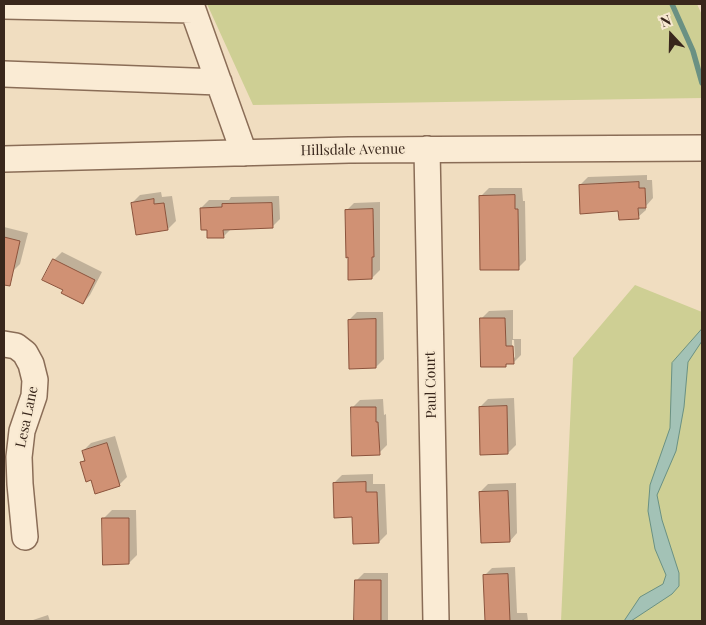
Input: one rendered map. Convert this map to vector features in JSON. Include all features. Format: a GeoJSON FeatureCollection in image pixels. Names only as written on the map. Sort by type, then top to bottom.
{"type":"FeatureCollection","features":[{"type":"Feature","properties":{"kind":"street"},"geometry":{"type":"LineString","coordinates":[[4,6],[191,7],[244,153]]}},
{"type":"Feature","properties":{"kind":"street"},"geometry":{"type":"LineString","coordinates":[[4,74],[219,82]]}},
{"type":"Feature","properties":{"kind":"street","name":"Hillsdale Avenue"},"geometry":{"type":"LineString","coordinates":[[4,158],[427,149],[702,148]]}},
{"type":"Feature","properties":{"kind":"street","name":"Paul Court"},"geometry":{"type":"LineString","coordinates":[[427,149],[436,621]]}},
{"type":"Feature","properties":{"kind":"street","name":"Lesa Lane"},"geometry":{"type":"LineString","coordinates":[[4,344],[16,346],[25,353],[31,364],[35,380],[34,396],[22,431],[19,457],[25,537]]}},
{"type":"Feature","properties":{"kind":"green space"},"geometry":{"type":"Polygon","coordinates":[[[207,4],[697,4],[702,15],[702,98],[253,105],[207,4]]]}},
{"type":"Feature","properties":{"kind":"green space"},"geometry":{"type":"Polygon","coordinates":[[[635,285],[702,312],[702,621],[561,621],[573,358],[635,285]]]}},
{"type":"Feature","properties":{"kind":"shaded area"},"geometry":{"type":"Polygon","coordinates":[[[702,329],[702,341],[688,362],[684,407],[676,451],[657,495],[662,520],[679,573],[679,586],[672,594],[631,621],[624,621],[640,597],[663,584],[666,575],[655,549],[648,511],[650,485],[670,428],[672,363],[702,329]]]}},
{"type":"Feature","properties":{"kind":"building"},"geometry":{"type":"Polygon","coordinates":[[[639,182],[639,188],[645,188],[646,208],[638,208],[639,219],[619,220],[618,211],[580,214],[579,185],[639,182]]]}},
{"type":"Feature","properties":{"kind":"building"},"geometry":{"type":"Polygon","coordinates":[[[515,195],[515,209],[518,209],[519,270],[480,270],[479,196],[515,195]]]}},
{"type":"Feature","properties":{"kind":"building"},"geometry":{"type":"Polygon","coordinates":[[[154,199],[154,204],[164,203],[168,230],[136,235],[131,203],[154,199]]]}},
{"type":"Feature","properties":{"kind":"building"},"geometry":{"type":"Polygon","coordinates":[[[272,203],[273,228],[223,230],[224,238],[207,238],[207,230],[201,230],[200,208],[222,207],[222,204],[272,203]]]}},
{"type":"Feature","properties":{"kind":"building"},"geometry":{"type":"Polygon","coordinates":[[[373,209],[374,257],[372,257],[372,279],[348,280],[345,210],[373,209]]]}},
{"type":"Feature","properties":{"kind":"building"},"geometry":{"type":"Polygon","coordinates":[[[4,237],[20,241],[10,286],[4,285],[4,237]]]}},
{"type":"Feature","properties":{"kind":"building"},"geometry":{"type":"Polygon","coordinates":[[[53,259],[95,280],[83,304],[61,293],[63,290],[42,280],[53,259]]]}},
{"type":"Feature","properties":{"kind":"building"},"geometry":{"type":"Polygon","coordinates":[[[480,318],[505,318],[506,346],[513,346],[514,364],[506,364],[506,367],[481,367],[480,318]]]}},
{"type":"Feature","properties":{"kind":"building"},"geometry":{"type":"Polygon","coordinates":[[[376,319],[376,368],[349,369],[348,320],[376,319]]]}},
{"type":"Feature","properties":{"kind":"building"},"geometry":{"type":"Polygon","coordinates":[[[507,406],[508,454],[480,455],[479,407],[507,406]]]}},
{"type":"Feature","properties":{"kind":"building"},"geometry":{"type":"Polygon","coordinates":[[[351,407],[376,407],[380,455],[352,456],[351,407]]]}},
{"type":"Feature","properties":{"kind":"building"},"geometry":{"type":"Polygon","coordinates":[[[107,443],[120,486],[95,494],[91,480],[86,482],[80,462],[85,461],[82,451],[107,443]]]}},
{"type":"Feature","properties":{"kind":"building"},"geometry":{"type":"Polygon","coordinates":[[[366,482],[366,492],[377,492],[379,543],[353,544],[352,517],[334,518],[333,483],[366,482]]]}},
{"type":"Feature","properties":{"kind":"building"},"geometry":{"type":"Polygon","coordinates":[[[508,491],[510,542],[481,543],[479,492],[508,491]]]}},
{"type":"Feature","properties":{"kind":"building"},"geometry":{"type":"Polygon","coordinates":[[[102,518],[129,518],[129,564],[103,565],[102,518]]]}},
{"type":"Feature","properties":{"kind":"building"},"geometry":{"type":"Polygon","coordinates":[[[508,574],[510,621],[485,621],[483,575],[508,574]]]}},
{"type":"Feature","properties":{"kind":"building"},"geometry":{"type":"Polygon","coordinates":[[[355,580],[381,580],[381,621],[354,621],[355,580]]]}},
{"type":"Feature","properties":{"kind":"waterway"},"geometry":{"type":"LineString","coordinates":[[672,4],[693,51],[702,83]]}}]}
